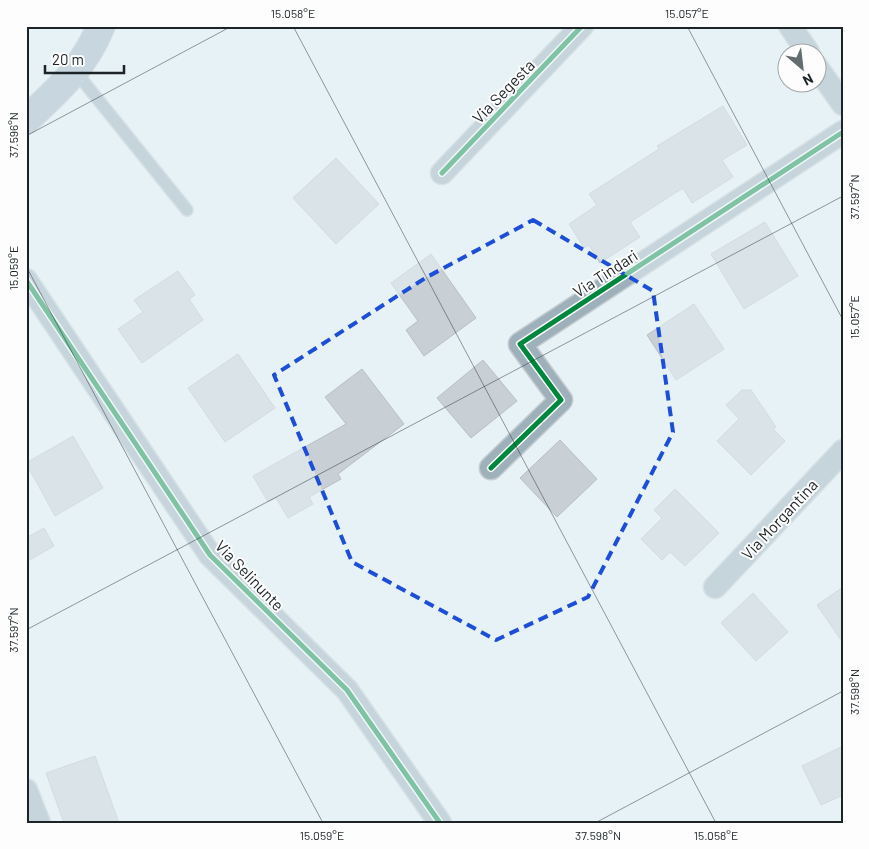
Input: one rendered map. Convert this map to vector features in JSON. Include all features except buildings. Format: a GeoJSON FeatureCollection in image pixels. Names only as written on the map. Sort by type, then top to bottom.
{"type":"FeatureCollection","features":[{"type":"Feature","properties":{"kind":"main road"},"geometry":{"type":"LineString","coordinates":[[26,120],[75,72],[92,46],[101,26]]}},
{"type":"Feature","properties":{"kind":"street","name":"Via Segesta"},"geometry":{"type":"LineString","coordinates":[[442,173],[582,26]]}},
{"type":"Feature","properties":{"kind":"street"},"geometry":{"type":"LineString","coordinates":[[790,26],[801,42]]}},
{"type":"Feature","properties":{"kind":"street"},"geometry":{"type":"LineString","coordinates":[[826,80],[843,104]]}},
{"type":"Feature","properties":{"kind":"street","name":"Via Tindari"},"geometry":{"type":"LineString","coordinates":[[491,468],[561,400],[520,344],[843,132]]}},
{"type":"Feature","properties":{"kind":"street","name":"Via Selinunte"},"geometry":{"type":"LineString","coordinates":[[26,280],[210,555],[347,690],[440,823]]}},
{"type":"Feature","properties":{"kind":"street","name":"Via Morgantina"},"geometry":{"type":"LineString","coordinates":[[715,587],[843,451]]}},
{"type":"Feature","properties":{"kind":"street"},"geometry":{"type":"LineString","coordinates":[[26,790],[39,823]]}},
{"type":"Feature","properties":{"kind":"lane"},"geometry":{"type":"LineString","coordinates":[[75,72],[187,210]]}},
{"type":"Feature","properties":{"kind":"highlighted area"},"geometry":{"type":"Polygon","coordinates":[[[533,220],[653,291],[673,432],[588,597],[496,640],[352,562],[274,375],[427,277],[533,220]]]}},
{"type":"Feature","properties":{"kind":"cycle path"},"geometry":{"type":"LineString","coordinates":[[442,173],[582,26]]}},
{"type":"Feature","properties":{"kind":"cycle path"},"geometry":{"type":"LineString","coordinates":[[491,468],[561,400],[520,344],[843,132]]}},
{"type":"Feature","properties":{"kind":"cycle path"},"geometry":{"type":"LineString","coordinates":[[26,280],[210,555],[347,690],[440,823]]}}]}
